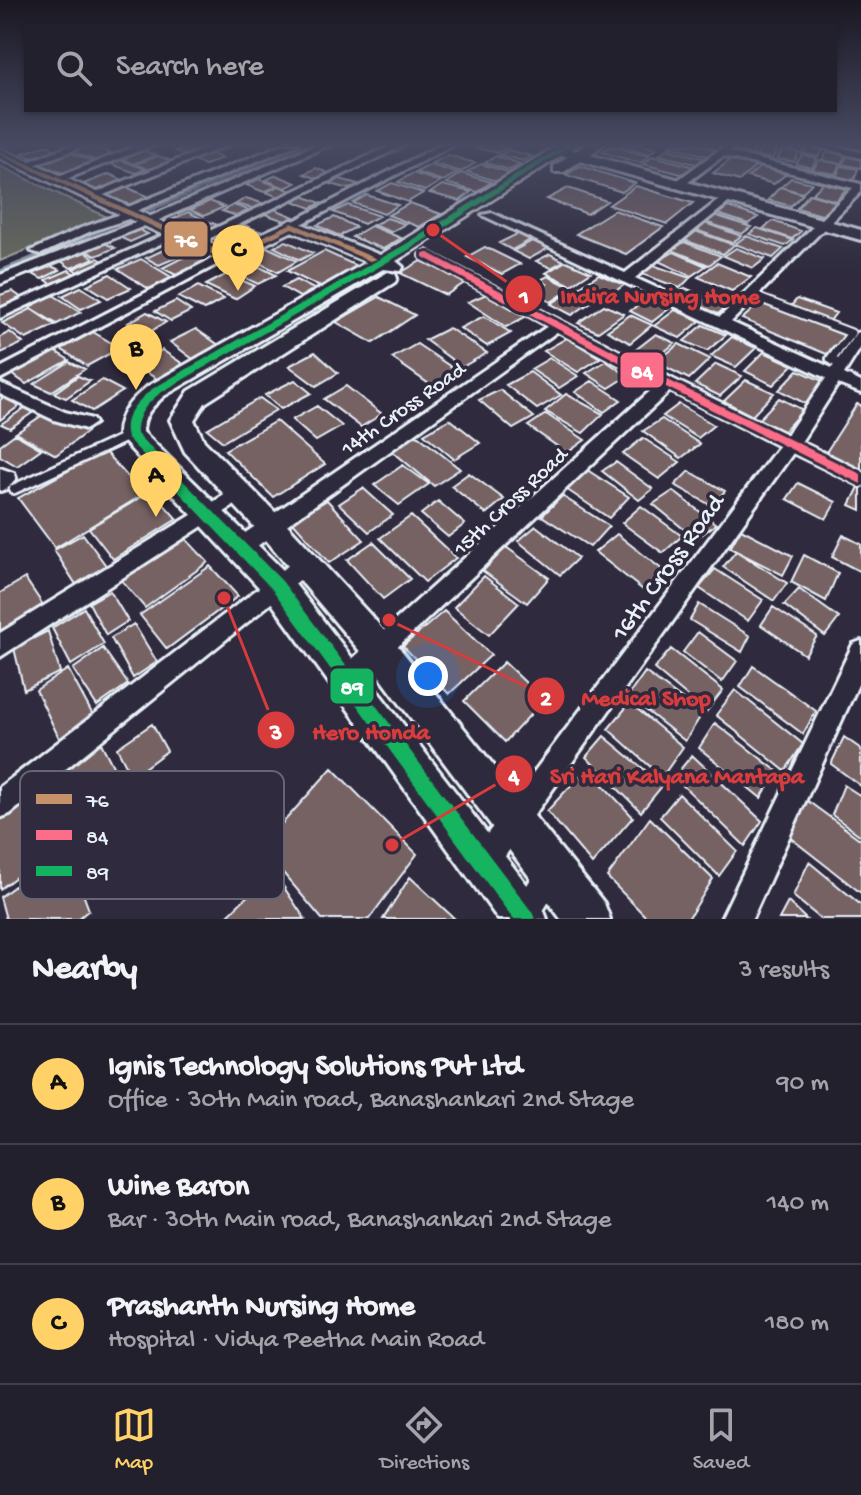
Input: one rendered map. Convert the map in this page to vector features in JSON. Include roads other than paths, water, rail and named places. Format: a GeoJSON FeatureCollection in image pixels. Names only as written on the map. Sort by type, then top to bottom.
{"type":"FeatureCollection","features":[{"type":"Feature","properties":{"kind":"main road"},"geometry":{"type":"LineString","coordinates":[[73,187],[225,257],[292,225],[391,266]]}},
{"type":"Feature","properties":{"kind":"main road"},"geometry":{"type":"LineString","coordinates":[[516,187],[391,266],[197,397],[182,420],[183,428],[194,446],[271,526],[381,651],[588,919]]}},
{"type":"Feature","properties":{"kind":"main road"},"geometry":{"type":"LineString","coordinates":[[523,918],[277,585],[125,432],[136,408],[156,391],[391,266],[426,255],[525,187]]}},
{"type":"Feature","properties":{"kind":"main road"},"geometry":{"type":"LineString","coordinates":[[689,187],[861,235]]}},
{"type":"Feature","properties":{"kind":"street"},"geometry":{"type":"LineString","coordinates":[[92,196],[115,187]]}},
{"type":"Feature","properties":{"kind":"street"},"geometry":{"type":"LineString","coordinates":[[0,280],[198,187]]}},
{"type":"Feature","properties":{"kind":"street"},"geometry":{"type":"LineString","coordinates":[[37,251],[85,230],[211,187]]}},
{"type":"Feature","properties":{"kind":"street"},"geometry":{"type":"LineString","coordinates":[[0,314],[303,187]]}},
{"type":"Feature","properties":{"kind":"street"},"geometry":{"type":"LineString","coordinates":[[292,225],[364,187]]}},
{"type":"Feature","properties":{"kind":"street"},"geometry":{"type":"LineString","coordinates":[[722,323],[860,187]]}},
{"type":"Feature","properties":{"kind":"street"},"geometry":{"type":"LineString","coordinates":[[626,279],[728,198]]}},
{"type":"Feature","properties":{"kind":"street"},"geometry":{"type":"LineString","coordinates":[[488,215],[722,323],[836,370],[861,388]]}},
{"type":"Feature","properties":{"kind":"street"},"geometry":{"type":"LineString","coordinates":[[426,255],[668,384],[861,479]]}},
{"type":"Feature","properties":{"kind":"street"},"geometry":{"type":"LineString","coordinates":[[0,374],[225,257]]}},
{"type":"Feature","properties":{"kind":"street","name":"14th Cross Road"},"geometry":{"type":"LineString","coordinates":[[239,548],[558,325]]}},
{"type":"Feature","properties":{"kind":"street","name":"16th Cross Road"},"geometry":{"type":"LineString","coordinates":[[482,863],[790,444],[861,336]]}},
{"type":"Feature","properties":{"kind":"street","name":"15th Cross Road"},"geometry":{"type":"LineString","coordinates":[[348,678],[381,651],[668,384]]}},
{"type":"Feature","properties":{"kind":"street"},"geometry":{"type":"LineString","coordinates":[[0,388],[60,416],[86,423]]}},
{"type":"Feature","properties":{"kind":"street"},"geometry":{"type":"LineString","coordinates":[[0,475],[7,478],[7,486]]}},
{"type":"Feature","properties":{"kind":"street"},"geometry":{"type":"LineString","coordinates":[[0,646],[239,493]]}},
{"type":"Feature","properties":{"kind":"street"},"geometry":{"type":"LineString","coordinates":[[42,771],[305,564]]}},
{"type":"Feature","properties":{"kind":"street"},"geometry":{"type":"LineString","coordinates":[[736,919],[861,652]]}},
{"type":"Feature","properties":{"kind":"street"},"geometry":{"type":"LineString","coordinates":[[0,804],[20,788]]}},
{"type":"Feature","properties":{"kind":"street"},"geometry":{"type":"LineString","coordinates":[[523,918],[552,872]]}},
{"type":"Feature","properties":{"kind":"lane"},"geometry":{"type":"LineString","coordinates":[[751,295],[851,333],[831,359],[836,370]]}},
{"type":"Feature","properties":{"kind":"lane"},"geometry":{"type":"LineString","coordinates":[[7,486],[125,432]]}},
{"type":"Feature","properties":{"kind":"waterway"},"geometry":{"type":"LineString","coordinates":[[84,237],[204,187]]}},
{"type":"Feature","properties":{"kind":"waterway"},"geometry":{"type":"LineString","coordinates":[[0,272],[89,235]]}},
{"type":"Feature","properties":{"kind":"place","name":"Indira Nursing Home"},"geometry":{"type":"Point","coordinates":[433,230]}},
{"type":"Feature","properties":{"kind":"place","name":"Prashanth Nursing Home"},"geometry":{"type":"Point","coordinates":[238,291]}},
{"type":"Feature","properties":{"kind":"place","name":"Wine Baron"},"geometry":{"type":"Point","coordinates":[136,390]}},
{"type":"Feature","properties":{"kind":"place","name":"Ignis Technology Solutions Pvt Ltd"},"geometry":{"type":"Point","coordinates":[156,517]}},
{"type":"Feature","properties":{"kind":"place","name":"Hero Honda"},"geometry":{"type":"Point","coordinates":[224,598]}},
{"type":"Feature","properties":{"kind":"place","name":"Medical Shop"},"geometry":{"type":"Point","coordinates":[389,620]}},
{"type":"Feature","properties":{"kind":"place","name":"Sri Hari Kalyana Mantapa"},"geometry":{"type":"Point","coordinates":[392,845]}}]}
